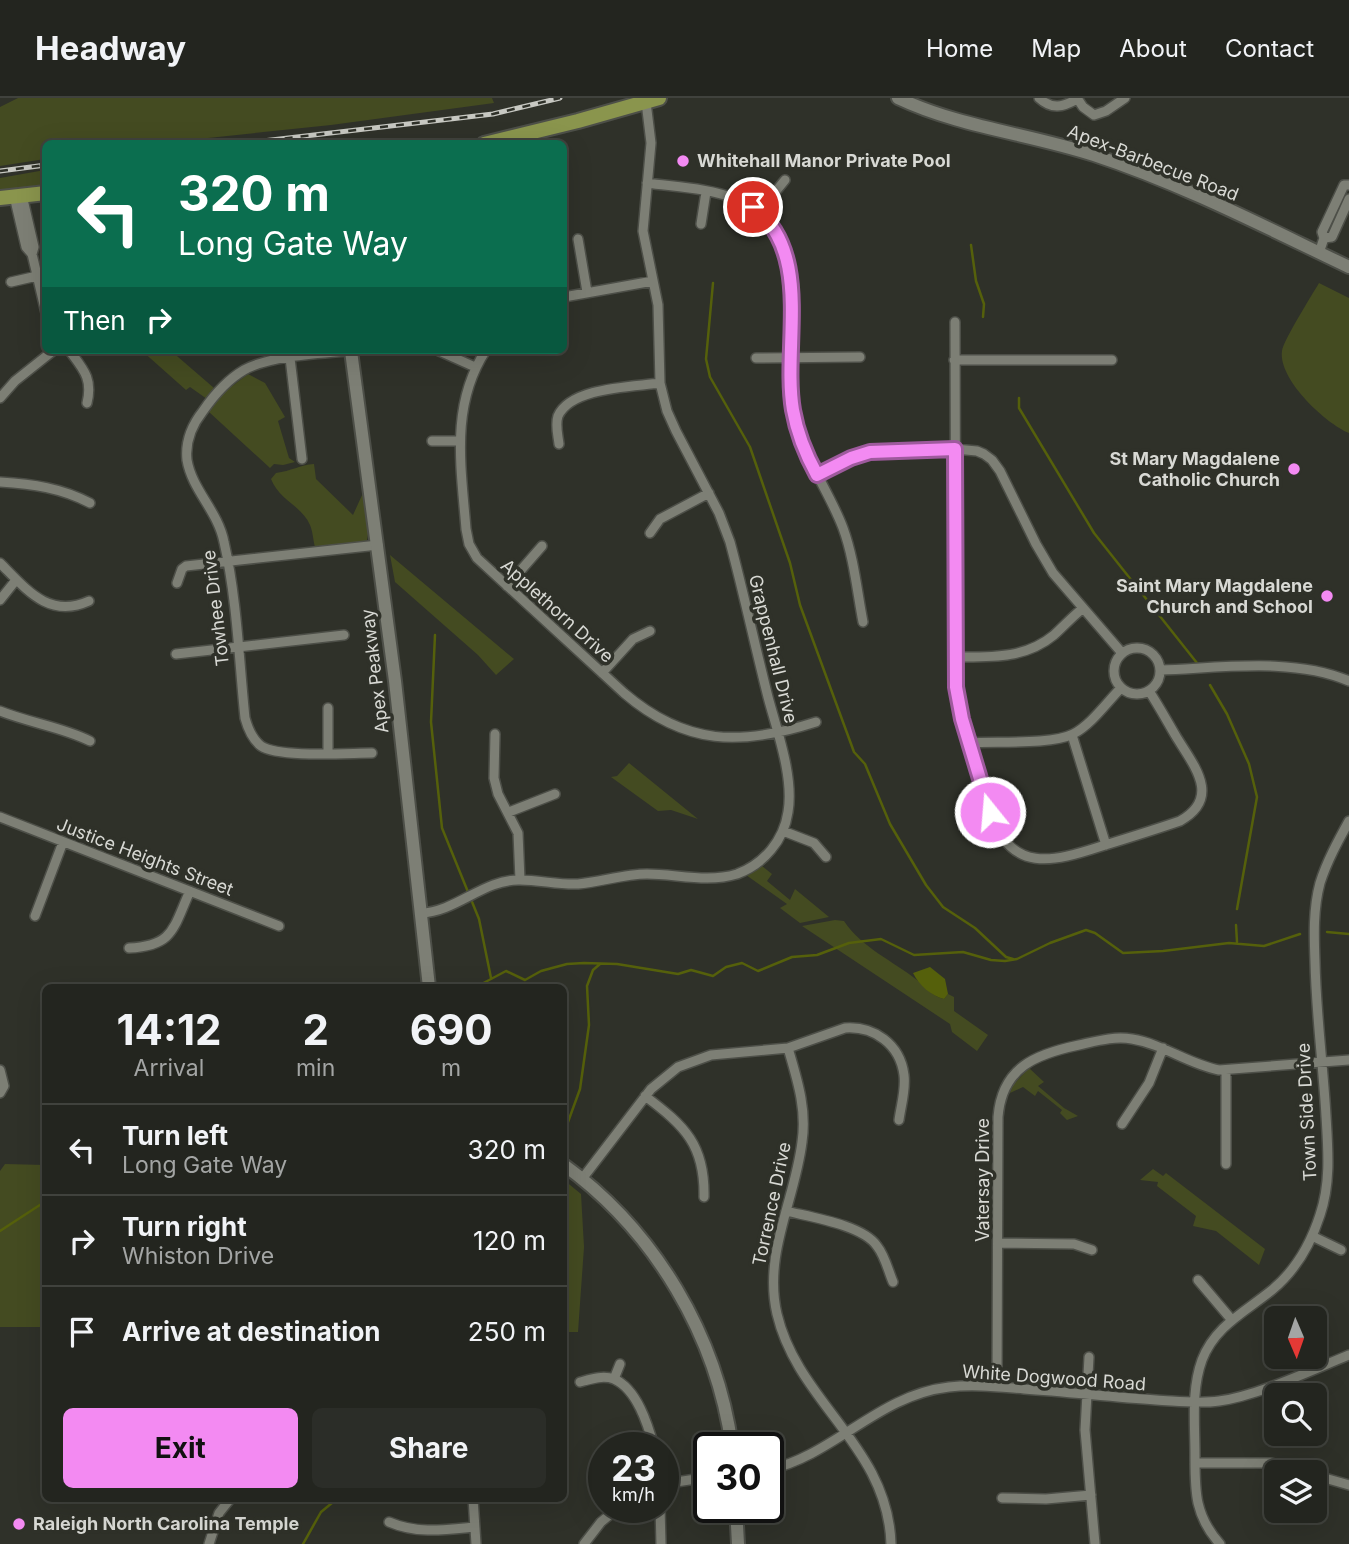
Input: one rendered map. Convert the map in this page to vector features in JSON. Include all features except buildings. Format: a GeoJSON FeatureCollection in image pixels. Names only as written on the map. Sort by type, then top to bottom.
{"type":"FeatureCollection","features":[{"type":"Feature","properties":{"kind":"main road","name":"Apex-Barbecue Road"},"geometry":{"type":"LineString","coordinates":[[898,98],[947,116],[1097,156],[1211,202],[1349,267]]}},
{"type":"Feature","properties":{"kind":"main road"},"geometry":{"type":"LineString","coordinates":[[503,140],[652,100]]}},
{"type":"Feature","properties":{"kind":"main road"},"geometry":{"type":"LineString","coordinates":[[12,197],[42,193]]}},
{"type":"Feature","properties":{"kind":"main road","name":"Apex Peakway"},"geometry":{"type":"LineString","coordinates":[[351,354],[378,545],[429,984]]}},
{"type":"Feature","properties":{"kind":"main road"},"geometry":{"type":"LineString","coordinates":[[567,1167],[645,1242],[674,1285],[709,1358],[729,1432]]}},
{"type":"Feature","properties":{"kind":"main road"},"geometry":{"type":"LineString","coordinates":[[737,1523],[738,1544]]}},
{"type":"Feature","properties":{"kind":"street"},"geometry":{"type":"LineString","coordinates":[[1039,98],[1046,104],[1055,106],[1064,106],[1077,98],[1083,107],[1094,114],[1106,111],[1125,98]]}},
{"type":"Feature","properties":{"kind":"street","name":"Grappenhall Drive"},"geometry":{"type":"LineString","coordinates":[[421,913],[439,910],[502,882],[520,880],[570,884],[644,874],[727,876],[749,869],[761,861],[783,831],[789,809],[789,793],[777,732],[730,542],[709,493],[667,411],[660,383],[658,305],[643,231],[652,100]]}},
{"type":"Feature","properties":{"kind":"street"},"geometry":{"type":"LineString","coordinates":[[759,212],[785,180]]}},
{"type":"Feature","properties":{"kind":"street"},"geometry":{"type":"LineString","coordinates":[[647,183],[736,199],[759,212],[775,231],[788,259],[791,396],[795,421],[804,450],[846,539],[863,622]]}},
{"type":"Feature","properties":{"kind":"street"},"geometry":{"type":"LineString","coordinates":[[1319,253],[1324,238],[1321,232],[1343,185],[1349,185]]}},
{"type":"Feature","properties":{"kind":"street"},"geometry":{"type":"LineString","coordinates":[[701,224],[706,192]]}},
{"type":"Feature","properties":{"kind":"street"},"geometry":{"type":"LineString","coordinates":[[12,197],[34,247],[32,254],[42,297]]}},
{"type":"Feature","properties":{"kind":"street"},"geometry":{"type":"LineString","coordinates":[[1324,238],[1332,237],[1349,200]]}},
{"type":"Feature","properties":{"kind":"street"},"geometry":{"type":"LineString","coordinates":[[579,239],[587,292]]}},
{"type":"Feature","properties":{"kind":"street"},"geometry":{"type":"LineString","coordinates":[[11,282],[37,276]]}},
{"type":"Feature","properties":{"kind":"street"},"geometry":{"type":"LineString","coordinates":[[567,296],[653,281]]}},
{"type":"Feature","properties":{"kind":"street"},"geometry":{"type":"LineString","coordinates":[[955,322],[958,701],[995,825],[1006,842],[1035,858],[1054,860],[1180,821],[1193,813],[1200,802],[1200,777],[1149,691]]}},
{"type":"Feature","properties":{"kind":"street"},"geometry":{"type":"LineString","coordinates":[[0,398],[15,381],[49,354]]}},
{"type":"Feature","properties":{"kind":"street"},"geometry":{"type":"LineString","coordinates":[[72,354],[90,382],[87,403]]}},
{"type":"Feature","properties":{"kind":"street","name":"Towhee Drive"},"geometry":{"type":"LineString","coordinates":[[325,354],[256,364],[235,376],[211,399],[196,419],[188,440],[187,460],[192,478],[220,526],[228,562],[245,718],[254,739],[268,750],[277,752],[372,754]]}},
{"type":"Feature","properties":{"kind":"street"},"geometry":{"type":"LineString","coordinates":[[446,354],[475,367]]}},
{"type":"Feature","properties":{"kind":"street","name":"Applethorn Drive"},"geometry":{"type":"LineString","coordinates":[[483,354],[475,367],[461,411],[460,441],[467,538],[477,558],[641,708],[681,729],[727,739],[754,737],[816,722]]}},
{"type":"Feature","properties":{"kind":"street"},"geometry":{"type":"LineString","coordinates":[[756,358],[860,357]]}},
{"type":"Feature","properties":{"kind":"street"},"geometry":{"type":"LineString","coordinates":[[290,358],[302,459]]}},
{"type":"Feature","properties":{"kind":"street"},"geometry":{"type":"LineString","coordinates":[[954,360],[1112,360]]}},
{"type":"Feature","properties":{"kind":"street"},"geometry":{"type":"LineString","coordinates":[[559,444],[556,424],[558,416],[568,403],[592,393],[660,383]]}},
{"type":"Feature","properties":{"kind":"street"},"geometry":{"type":"LineString","coordinates":[[432,441],[460,441]]}},
{"type":"Feature","properties":{"kind":"street"},"geometry":{"type":"LineString","coordinates":[[817,475],[870,452],[955,449],[977,451],[997,466],[1046,564],[1122,653]]}},
{"type":"Feature","properties":{"kind":"street"},"geometry":{"type":"LineString","coordinates":[[0,482],[50,487],[90,503]]}},
{"type":"Feature","properties":{"kind":"street"},"geometry":{"type":"LineString","coordinates":[[650,533],[660,519],[709,493]]}},
{"type":"Feature","properties":{"kind":"street"},"geometry":{"type":"LineString","coordinates":[[177,583],[182,569],[187,566],[378,545]]}},
{"type":"Feature","properties":{"kind":"street"},"geometry":{"type":"LineString","coordinates":[[507,586],[542,546]]}},
{"type":"Feature","properties":{"kind":"street"},"geometry":{"type":"LineString","coordinates":[[0,563],[16,580],[43,601],[56,607],[75,608],[89,601]]}},
{"type":"Feature","properties":{"kind":"street"},"geometry":{"type":"LineString","coordinates":[[0,600],[16,580]]}},
{"type":"Feature","properties":{"kind":"street"},"geometry":{"type":"LineString","coordinates":[[956,657],[1003,656],[1022,652],[1053,635],[1082,609]]}},
{"type":"Feature","properties":{"kind":"street"},"geometry":{"type":"LineString","coordinates":[[602,673],[633,639],[650,631]]}},
{"type":"Feature","properties":{"kind":"street"},"geometry":{"type":"LineString","coordinates":[[176,654],[344,635]]}},
{"type":"Feature","properties":{"kind":"street"},"geometry":{"type":"LineString","coordinates":[[1135,648],[1149,651],[1159,662],[1161,670],[1158,682],[1149,691],[1134,694],[1121,688],[1116,681],[1114,667],[1122,653],[1135,648]]}},
{"type":"Feature","properties":{"kind":"street"},"geometry":{"type":"LineString","coordinates":[[1161,670],[1286,666],[1321,672],[1349,681]]}},
{"type":"Feature","properties":{"kind":"street"},"geometry":{"type":"LineString","coordinates":[[969,743],[1053,739],[1072,735],[1121,688]]}},
{"type":"Feature","properties":{"kind":"street"},"geometry":{"type":"LineString","coordinates":[[328,708],[328,753]]}},
{"type":"Feature","properties":{"kind":"street"},"geometry":{"type":"LineString","coordinates":[[0,711],[90,741]]}},
{"type":"Feature","properties":{"kind":"street"},"geometry":{"type":"LineString","coordinates":[[495,734],[494,778],[520,841],[520,880]]}},
{"type":"Feature","properties":{"kind":"street"},"geometry":{"type":"LineString","coordinates":[[1072,735],[1106,845]]}},
{"type":"Feature","properties":{"kind":"street"},"geometry":{"type":"LineString","coordinates":[[509,812],[555,794]]}},
{"type":"Feature","properties":{"kind":"street","name":"Justice Heights Street"},"geometry":{"type":"LineString","coordinates":[[0,817],[279,926]]}},
{"type":"Feature","properties":{"kind":"street","name":"Town Side Drive"},"geometry":{"type":"LineString","coordinates":[[1215,1543],[1199,1510],[1195,1493],[1197,1377],[1205,1352],[1216,1335],[1231,1319],[1281,1281],[1298,1261],[1312,1236],[1324,1203],[1328,1173],[1315,982],[1314,924],[1320,884],[1335,845],[1349,821]]}},
{"type":"Feature","properties":{"kind":"street"},"geometry":{"type":"LineString","coordinates":[[783,831],[814,843],[826,857]]}},
{"type":"Feature","properties":{"kind":"street"},"geometry":{"type":"LineString","coordinates":[[35,916],[63,842]]}},
{"type":"Feature","properties":{"kind":"street"},"geometry":{"type":"LineString","coordinates":[[129,948],[150,947],[163,941],[172,930],[190,891]]}},
{"type":"Feature","properties":{"kind":"street"},"geometry":{"type":"LineString","coordinates":[[582,1179],[645,1096],[667,1074],[685,1063],[701,1058],[788,1048],[845,1028],[865,1029],[881,1036],[894,1048],[903,1069],[900,1120]]}},
{"type":"Feature","properties":{"kind":"street","name":"Vatersay Drive"},"geometry":{"type":"LineString","coordinates":[[997,1387],[999,1107],[1004,1090],[1020,1068],[1039,1055],[1107,1039],[1133,1039],[1163,1048],[1198,1064],[1226,1070],[1349,1060]]}},
{"type":"Feature","properties":{"kind":"street","name":"Torrence Drive"},"geometry":{"type":"LineString","coordinates":[[788,1048],[800,1090],[804,1122],[802,1144],[773,1272],[774,1296],[781,1330],[797,1366],[847,1433],[879,1484],[888,1509],[891,1544]]}},
{"type":"Feature","properties":{"kind":"street"},"geometry":{"type":"LineString","coordinates":[[1122,1124],[1149,1083],[1163,1048]]}},
{"type":"Feature","properties":{"kind":"street"},"geometry":{"type":"LineString","coordinates":[[0,1070],[4,1086],[0,1093]]}},
{"type":"Feature","properties":{"kind":"street"},"geometry":{"type":"LineString","coordinates":[[1226,1070],[1226,1164]]}},
{"type":"Feature","properties":{"kind":"street"},"geometry":{"type":"LineString","coordinates":[[645,1096],[673,1117],[691,1138],[702,1165],[704,1197]]}},
{"type":"Feature","properties":{"kind":"street"},"geometry":{"type":"LineString","coordinates":[[786,1211],[851,1228],[872,1239],[882,1254],[892,1282]]}},
{"type":"Feature","properties":{"kind":"street"},"geometry":{"type":"LineString","coordinates":[[1312,1236],[1341,1250]]}},
{"type":"Feature","properties":{"kind":"street"},"geometry":{"type":"LineString","coordinates":[[998,1243],[1074,1244],[1092,1250]]}},
{"type":"Feature","properties":{"kind":"street"},"geometry":{"type":"LineString","coordinates":[[1198,1279],[1231,1319]]}},
{"type":"Feature","properties":{"kind":"street","name":"White Dogwood Road"},"geometry":{"type":"LineString","coordinates":[[784,1465],[803,1458],[885,1408],[922,1393],[964,1386],[997,1387],[1195,1403],[1218,1402],[1243,1396],[1349,1355]]}},
{"type":"Feature","properties":{"kind":"street"},"geometry":{"type":"LineString","coordinates":[[1089,1357],[1085,1430],[1095,1544]]}},
{"type":"Feature","properties":{"kind":"street"},"geometry":{"type":"LineString","coordinates":[[614,1379],[620,1364]]}},
{"type":"Feature","properties":{"kind":"street"},"geometry":{"type":"LineString","coordinates":[[580,1382],[599,1377],[614,1379],[624,1386],[638,1406],[648,1432]]}},
{"type":"Feature","properties":{"kind":"street"},"geometry":{"type":"LineString","coordinates":[[1195,1463],[1264,1464]]}},
{"type":"Feature","properties":{"kind":"street"},"geometry":{"type":"LineString","coordinates":[[1327,1479],[1349,1485]]}},
{"type":"Feature","properties":{"kind":"street"},"geometry":{"type":"LineString","coordinates":[[1002,1498],[1046,1499],[1091,1495]]}},
{"type":"Feature","properties":{"kind":"street"},"geometry":{"type":"LineString","coordinates":[[209,1544],[219,1513],[228,1502]]}},
{"type":"Feature","properties":{"kind":"street"},"geometry":{"type":"LineString","coordinates":[[474,1502],[475,1544]]}},
{"type":"Feature","properties":{"kind":"street"},"geometry":{"type":"LineString","coordinates":[[389,1522],[407,1530],[418,1531],[474,1527]]}},
{"type":"Feature","properties":{"kind":"street"},"geometry":{"type":"LineString","coordinates":[[584,1544],[600,1523]]}},
{"type":"Feature","properties":{"kind":"street"},"geometry":{"type":"LineString","coordinates":[[660,1523],[661,1544]]}},
{"type":"Feature","properties":{"kind":"shaded area"},"geometry":{"type":"Polygon","coordinates":[[[18,98],[492,98],[494,103],[331,125],[188,140],[42,140],[42,159],[0,166],[0,107],[18,98]]]}},
{"type":"Feature","properties":{"kind":"shaded area"},"geometry":{"type":"Polygon","coordinates":[[[42,171],[42,188],[0,194],[0,178],[42,171]]]}},
{"type":"Feature","properties":{"kind":"shaded area"},"geometry":{"type":"Polygon","coordinates":[[[1319,283],[1349,298],[1349,433],[1328,420],[1305,399],[1287,374],[1283,362],[1282,351],[1292,328],[1319,283]]]}},
{"type":"Feature","properties":{"kind":"shaded area"},"geometry":{"type":"Polygon","coordinates":[[[146,354],[175,354],[214,388],[207,399],[190,387],[186,390],[146,354]]]}},
{"type":"Feature","properties":{"kind":"shaded area"},"geometry":{"type":"Polygon","coordinates":[[[248,374],[265,383],[285,417],[278,421],[289,458],[295,462],[274,464],[270,468],[209,412],[223,393],[248,374]]]}},
{"type":"Feature","properties":{"kind":"shaded area"},"geometry":{"type":"Polygon","coordinates":[[[314,464],[316,479],[353,515],[363,493],[369,528],[367,540],[315,547],[306,518],[279,492],[271,479],[276,473],[314,464]]]}},
{"type":"Feature","properties":{"kind":"shaded area"},"geometry":{"type":"Polygon","coordinates":[[[390,555],[514,659],[496,675],[478,655],[395,582],[390,555]]]}},
{"type":"Feature","properties":{"kind":"shaded area"},"geometry":{"type":"Polygon","coordinates":[[[629,763],[698,819],[671,810],[658,811],[611,777],[617,776],[629,763]]]}},
{"type":"Feature","properties":{"kind":"shaded area"},"geometry":{"type":"Polygon","coordinates":[[[762,866],[772,874],[767,881],[790,900],[795,889],[829,917],[800,923],[780,908],[787,904],[746,875],[762,866]]]}},
{"type":"Feature","properties":{"kind":"shaded area"},"geometry":{"type":"Polygon","coordinates":[[[844,921],[859,939],[933,994],[944,999],[948,994],[954,997],[954,1011],[988,1035],[977,1051],[952,1032],[950,1024],[802,926],[844,921]]]}},
{"type":"Feature","properties":{"kind":"shaded area"},"geometry":{"type":"Polygon","coordinates":[[[930,967],[945,979],[948,994],[944,999],[926,989],[913,973],[930,967]]]}},
{"type":"Feature","properties":{"kind":"shaded area"},"geometry":{"type":"Polygon","coordinates":[[[1029,1068],[1044,1082],[1038,1086],[1078,1116],[1067,1120],[1060,1113],[1062,1110],[1038,1091],[1035,1096],[1023,1087],[1010,1093],[1013,1085],[1029,1068]]]}},
{"type":"Feature","properties":{"kind":"shaded area"},"geometry":{"type":"Polygon","coordinates":[[[5,1164],[42,1165],[42,1327],[0,1327],[0,1171],[5,1164]]]}},
{"type":"Feature","properties":{"kind":"shaded area"},"geometry":{"type":"Polygon","coordinates":[[[1153,1169],[1163,1176],[1166,1173],[1265,1249],[1259,1265],[1216,1231],[1193,1226],[1196,1216],[1157,1186],[1158,1182],[1140,1180],[1153,1169]]]}},
{"type":"Feature","properties":{"kind":"shaded area"},"geometry":{"type":"Polygon","coordinates":[[[567,1182],[581,1194],[584,1247],[578,1332],[567,1332],[567,1182]]]}},
{"type":"Feature","properties":{"kind":"waterway"},"geometry":{"type":"LineString","coordinates":[[971,245],[976,281],[984,304],[983,317]]}},
{"type":"Feature","properties":{"kind":"waterway"},"geometry":{"type":"LineString","coordinates":[[713,283],[706,359],[710,377],[750,447],[790,563],[800,605],[854,752],[865,764],[890,824],[926,885],[943,907],[975,928],[1006,957],[1013,959]]}},
{"type":"Feature","properties":{"kind":"waterway"},"geometry":{"type":"LineString","coordinates":[[1019,398],[1019,408],[1094,533],[1197,663]]}},
{"type":"Feature","properties":{"kind":"waterway"},"geometry":{"type":"LineString","coordinates":[[435,635],[431,722],[442,828],[479,919],[491,978]]}},
{"type":"Feature","properties":{"kind":"waterway"},"geometry":{"type":"LineString","coordinates":[[1210,685],[1227,714],[1249,764],[1257,797],[1237,909]]}},
{"type":"Feature","properties":{"kind":"waterway"},"geometry":{"type":"LineString","coordinates":[[1236,925],[1237,942]]}},
{"type":"Feature","properties":{"kind":"waterway"},"geometry":{"type":"LineString","coordinates":[[482,984],[506,971],[525,980],[541,971],[567,964],[584,963],[617,964],[678,974],[691,970],[713,976],[726,967],[742,963],[758,971],[792,957],[817,955],[849,943],[881,939],[914,955],[963,952],[1005,961],[1017,959],[1086,930],[1095,933],[1123,953],[1229,943],[1264,946],[1300,934]]}},
{"type":"Feature","properties":{"kind":"waterway"},"geometry":{"type":"LineString","coordinates":[[1327,932],[1349,934]]}},
{"type":"Feature","properties":{"kind":"waterway"},"geometry":{"type":"LineString","coordinates":[[567,1125],[580,1089],[589,1025],[587,986],[593,970],[600,964]]}},
{"type":"Feature","properties":{"kind":"waterway"},"geometry":{"type":"LineString","coordinates":[[0,1231],[42,1204]]}},
{"type":"Feature","properties":{"kind":"waterway"},"geometry":{"type":"LineString","coordinates":[[303,1544],[321,1512],[333,1502]]}},
{"type":"Feature","properties":{"kind":"railway"},"geometry":{"type":"LineString","coordinates":[[271,140],[493,114],[560,98]]}},
{"type":"Feature","properties":{"kind":"railway"},"geometry":{"type":"LineString","coordinates":[[0,171],[42,166]]}},
{"type":"Feature","properties":{"kind":"place","name":"Whitehall Manor Private Pool"},"geometry":{"type":"Point","coordinates":[683,161]}},
{"type":"Feature","properties":{"kind":"place","name":"St Mary Magdalene Catholic Church"},"geometry":{"type":"Point","coordinates":[1294,469]}},
{"type":"Feature","properties":{"kind":"place","name":"Saint Mary Magdalene Church and School"},"geometry":{"type":"Point","coordinates":[1327,596]}},
{"type":"Feature","properties":{"kind":"place","name":"Raleigh North Carolina Temple"},"geometry":{"type":"Point","coordinates":[19,1524]}},
{"type":"Feature","properties":{"kind":"route"},"geometry":{"type":"LineString","coordinates":[[753,207],[775,231],[788,259],[792,408],[804,450],[817,475],[851,458],[880,450],[955,449],[956,687],[962,719],[990,812]]}}]}
